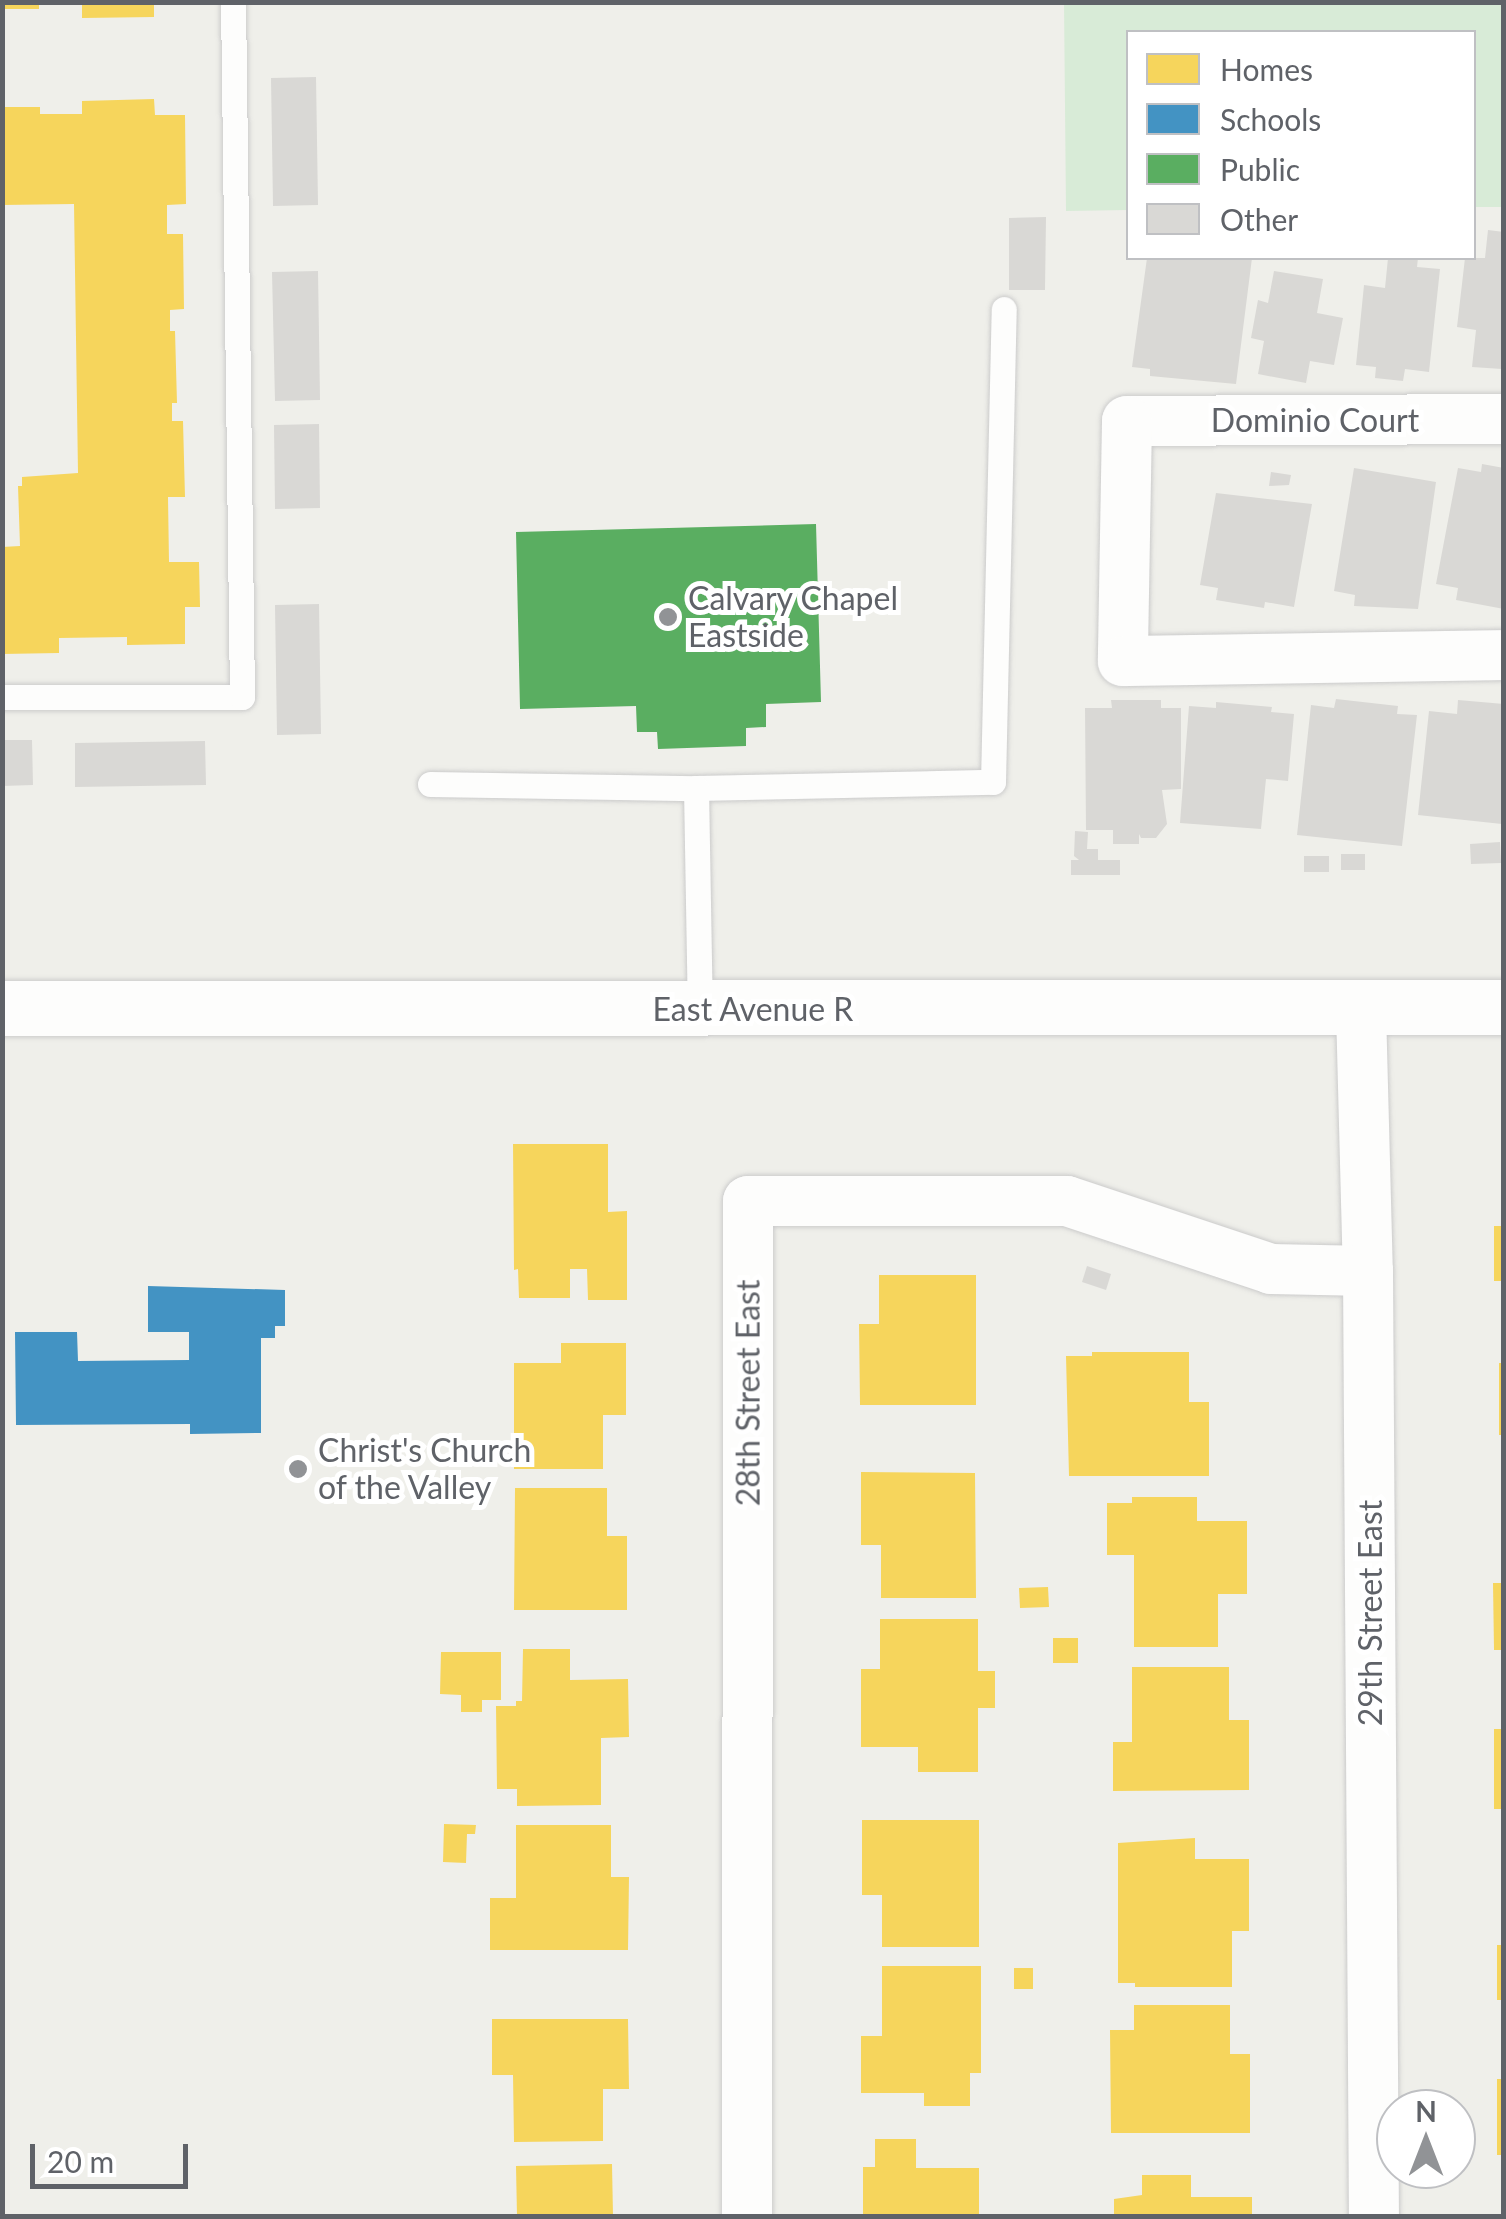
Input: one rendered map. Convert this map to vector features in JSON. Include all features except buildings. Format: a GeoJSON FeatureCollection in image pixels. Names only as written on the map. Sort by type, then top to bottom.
{"type":"FeatureCollection","features":[{"type":"Feature","properties":{"kind":"main road","name":"East Avenue R"},"geometry":{"type":"LineString","coordinates":[[2,1008],[1504,1007]]}},
{"type":"Feature","properties":{"kind":"street","name":"Dominio Court"},"geometry":{"type":"LineString","coordinates":[[1504,420],[1127,421],[1123,661],[1504,655]]}},
{"type":"Feature","properties":{"kind":"street","name":"29th Street East"},"geometry":{"type":"LineString","coordinates":[[1361,1010],[1368,1271],[1374,2216]]}},
{"type":"Feature","properties":{"kind":"street","name":"28th Street East"},"geometry":{"type":"LineString","coordinates":[[747,2216],[748,1200],[1067,1200],[1271,1269],[1368,1271]]}},
{"type":"Feature","properties":{"kind":"lane"},"geometry":{"type":"LineString","coordinates":[[2,698],[242,697],[233,2]]}},
{"type":"Feature","properties":{"kind":"lane"},"geometry":{"type":"LineString","coordinates":[[430,784],[696,788],[993,782],[1004,309]]}},
{"type":"Feature","properties":{"kind":"lane"},"geometry":{"type":"LineString","coordinates":[[696,788],[700,1009]]}},
{"type":"Feature","properties":{"kind":"green space"},"geometry":{"type":"Polygon","coordinates":[[[1064,3],[1503,3],[1503,207],[1476,207],[1476,30],[1126,30],[1126,210],[1066,211],[1064,3]]]}},
{"type":"Feature","properties":{"kind":"place","name":"Calvary Chapel Eastside"},"geometry":{"type":"Point","coordinates":[668,617]}},
{"type":"Feature","properties":{"kind":"place","name":"Christ's Church of the Valley"},"geometry":{"type":"Point","coordinates":[298,1469]}}]}
